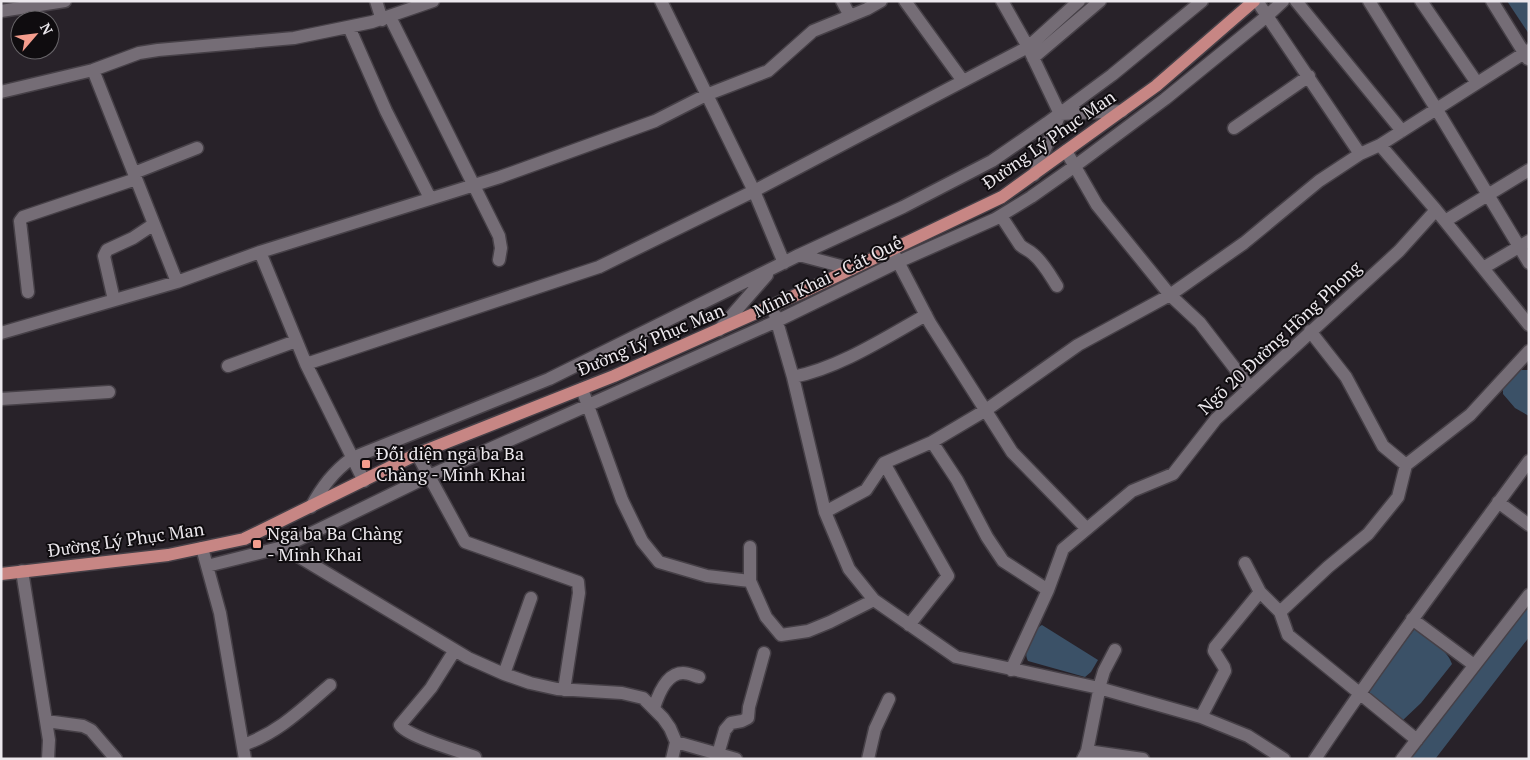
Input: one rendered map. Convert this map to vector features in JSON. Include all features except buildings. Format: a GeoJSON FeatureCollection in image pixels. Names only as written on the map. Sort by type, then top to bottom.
{"type":"FeatureCollection","features":[{"type":"Feature","properties":{"kind":"main road","name":"Đường Lý Phục Man"},"geometry":{"type":"LineString","coordinates":[[1,574],[168,555],[244,539],[417,454],[582,389],[773,306],[1002,197],[1156,86],[1255,1]]}},
{"type":"Feature","properties":{"kind":"street"},"geometry":{"type":"LineString","coordinates":[[1,11],[63,1]]}},
{"type":"Feature","properties":{"kind":"street"},"geometry":{"type":"LineString","coordinates":[[376,1],[474,185],[499,236],[501,248],[499,260]]}},
{"type":"Feature","properties":{"kind":"street"},"geometry":{"type":"LineString","coordinates":[[1,92],[93,70],[138,53],[294,38],[386,18],[410,5],[433,1]]}},
{"type":"Feature","properties":{"kind":"street"},"geometry":{"type":"LineString","coordinates":[[661,1],[754,191],[784,263]]}},
{"type":"Feature","properties":{"kind":"street"},"geometry":{"type":"LineString","coordinates":[[842,1],[850,16]]}},
{"type":"Feature","properties":{"kind":"street"},"geometry":{"type":"LineString","coordinates":[[1,333],[177,282],[260,252],[474,185],[655,121],[706,95],[768,72],[813,31],[868,9],[881,1]]}},
{"type":"Feature","properties":{"kind":"street"},"geometry":{"type":"LineString","coordinates":[[905,1],[963,81]]}},
{"type":"Feature","properties":{"kind":"street"},"geometry":{"type":"LineString","coordinates":[[1002,1],[1030,52],[1060,114],[1034,175]]}},
{"type":"Feature","properties":{"kind":"street"},"geometry":{"type":"LineString","coordinates":[[1030,52],[1079,1]]}},
{"type":"Feature","properties":{"kind":"street"},"geometry":{"type":"LineString","coordinates":[[306,364],[599,267],[754,191],[963,81],[1030,52],[1100,1]]}},
{"type":"Feature","properties":{"kind":"street"},"geometry":{"type":"LineString","coordinates":[[311,507],[323,485],[332,474],[352,458],[549,379],[800,255],[903,207],[992,161],[1112,75],[1202,1]]}},
{"type":"Feature","properties":{"kind":"street"},"geometry":{"type":"LineString","coordinates":[[1255,1],[1309,76],[1360,154]]}},
{"type":"Feature","properties":{"kind":"street","name":"Minh Khai - Cát Quế"},"geometry":{"type":"LineString","coordinates":[[207,566],[283,547],[430,476],[777,322],[898,262],[1001,216],[1075,166],[1165,99],[1283,1]]}},
{"type":"Feature","properties":{"kind":"street"},"geometry":{"type":"LineString","coordinates":[[1296,1],[1402,131]]}},
{"type":"Feature","properties":{"kind":"street"},"geometry":{"type":"LineString","coordinates":[[1369,1],[1487,195],[1524,244],[1529,263]]}},
{"type":"Feature","properties":{"kind":"street"},"geometry":{"type":"LineString","coordinates":[[1421,1],[1477,83]]}},
{"type":"Feature","properties":{"kind":"street"},"geometry":{"type":"LineString","coordinates":[[825,512],[866,490],[884,463],[932,442],[986,410],[1078,345],[1170,295],[1244,243],[1318,182],[1360,154],[1380,145],[1477,83],[1527,54],[1492,1]]}},
{"type":"Feature","properties":{"kind":"street"},"geometry":{"type":"LineString","coordinates":[[349,27],[386,111],[430,198]]}},
{"type":"Feature","properties":{"kind":"street"},"geometry":{"type":"LineString","coordinates":[[93,70],[177,282]]}},
{"type":"Feature","properties":{"kind":"street"},"geometry":{"type":"LineString","coordinates":[[1234,128],[1309,76]]}},
{"type":"Feature","properties":{"kind":"street"},"geometry":{"type":"LineString","coordinates":[[1060,114],[1122,110]]}},
{"type":"Feature","properties":{"kind":"street"},"geometry":{"type":"LineString","coordinates":[[1380,145],[1436,210],[1529,325]]}},
{"type":"Feature","properties":{"kind":"street"},"geometry":{"type":"LineString","coordinates":[[28,292],[20,220],[23,217],[135,176],[197,148]]}},
{"type":"Feature","properties":{"kind":"street"},"geometry":{"type":"LineString","coordinates":[[1066,151],[1098,205],[1170,295],[1200,323],[1250,388]]}},
{"type":"Feature","properties":{"kind":"street"},"geometry":{"type":"LineString","coordinates":[[1445,221],[1529,170]]}},
{"type":"Feature","properties":{"kind":"street","name":"Ngõ 20 Đường Hồng Phong"},"geometry":{"type":"LineString","coordinates":[[1011,670],[1048,590],[1063,549],[1132,491],[1173,474],[1216,419],[1399,251],[1436,210]]}},
{"type":"Feature","properties":{"kind":"street"},"geometry":{"type":"LineString","coordinates":[[1001,216],[1023,249],[1033,253],[1040,260],[1057,286]]}},
{"type":"Feature","properties":{"kind":"street"},"geometry":{"type":"LineString","coordinates":[[114,300],[104,256],[107,250],[133,238],[154,224]]}},
{"type":"Feature","properties":{"kind":"street"},"geometry":{"type":"LineString","coordinates":[[1483,268],[1524,244]]}},
{"type":"Feature","properties":{"kind":"street"},"geometry":{"type":"LineString","coordinates":[[892,250],[926,315],[1012,452],[1087,529]]}},
{"type":"Feature","properties":{"kind":"street"},"geometry":{"type":"LineString","coordinates":[[260,252],[306,364],[364,481]]}},
{"type":"Feature","properties":{"kind":"street"},"geometry":{"type":"LineString","coordinates":[[800,255],[852,269]]}},
{"type":"Feature","properties":{"kind":"street"},"geometry":{"type":"LineString","coordinates":[[719,330],[772,269]]}},
{"type":"Feature","properties":{"kind":"street"},"geometry":{"type":"LineString","coordinates":[[773,306],[793,378],[825,512],[849,569],[874,600],[956,657],[1099,688],[1202,717],[1248,736],[1284,759]]}},
{"type":"Feature","properties":{"kind":"street"},"geometry":{"type":"LineString","coordinates":[[793,378],[815,373],[872,345],[926,315]]}},
{"type":"Feature","properties":{"kind":"street"},"geometry":{"type":"LineString","coordinates":[[1310,331],[1346,377],[1383,446],[1406,465]]}},
{"type":"Feature","properties":{"kind":"street"},"geometry":{"type":"LineString","coordinates":[[228,366],[296,341]]}},
{"type":"Feature","properties":{"kind":"street"},"geometry":{"type":"LineString","coordinates":[[1280,612],[1328,567],[1368,534],[1398,497],[1406,465],[1470,416],[1529,351]]}},
{"type":"Feature","properties":{"kind":"street"},"geometry":{"type":"LineString","coordinates":[[582,389],[622,500],[642,541],[659,562],[707,576],[750,581]]}},
{"type":"Feature","properties":{"kind":"street"},"geometry":{"type":"LineString","coordinates":[[1,399],[109,392]]}},
{"type":"Feature","properties":{"kind":"street"},"geometry":{"type":"LineString","coordinates":[[932,442],[957,480],[987,537],[1003,561],[1048,590]]}},
{"type":"Feature","properties":{"kind":"street"},"geometry":{"type":"LineString","coordinates":[[417,454],[465,542],[578,582],[579,593],[564,690]]}},
{"type":"Feature","properties":{"kind":"street"},"geometry":{"type":"LineString","coordinates":[[1316,759],[1412,619],[1529,460]]}},
{"type":"Feature","properties":{"kind":"street"},"geometry":{"type":"LineString","coordinates":[[884,463],[948,576],[908,625]]}},
{"type":"Feature","properties":{"kind":"street"},"geometry":{"type":"LineString","coordinates":[[1498,502],[1529,525]]}},
{"type":"Feature","properties":{"kind":"street"},"geometry":{"type":"LineString","coordinates":[[283,547],[455,650],[504,674],[530,684],[564,690],[622,693],[643,698],[663,718],[676,742],[672,759]]}},
{"type":"Feature","properties":{"kind":"street"},"geometry":{"type":"LineString","coordinates":[[750,547],[750,581],[766,617],[781,635],[808,631],[874,600]]}},
{"type":"Feature","properties":{"kind":"street"},"geometry":{"type":"LineString","coordinates":[[202,548],[220,613],[245,759]]}},
{"type":"Feature","properties":{"kind":"street"},"geometry":{"type":"LineString","coordinates":[[1245,563],[1260,592],[1280,612],[1288,635],[1417,740]]}},
{"type":"Feature","properties":{"kind":"street"},"geometry":{"type":"LineString","coordinates":[[22,571],[49,740],[48,759]]}},
{"type":"Feature","properties":{"kind":"street"},"geometry":{"type":"LineString","coordinates":[[1202,717],[1225,671],[1214,651],[1215,647],[1260,592]]}},
{"type":"Feature","properties":{"kind":"street"},"geometry":{"type":"LineString","coordinates":[[1402,759],[1529,596]]}},
{"type":"Feature","properties":{"kind":"street"},"geometry":{"type":"LineString","coordinates":[[504,674],[531,598]]}},
{"type":"Feature","properties":{"kind":"street"},"geometry":{"type":"LineString","coordinates":[[1412,619],[1474,665]]}},
{"type":"Feature","properties":{"kind":"street"},"geometry":{"type":"LineString","coordinates":[[455,650],[431,688],[400,725],[403,729],[426,740],[475,757]]}},
{"type":"Feature","properties":{"kind":"street"},"geometry":{"type":"LineString","coordinates":[[1115,650],[1104,671],[1099,688],[1085,755],[1144,759]]}},
{"type":"Feature","properties":{"kind":"street"},"geometry":{"type":"LineString","coordinates":[[718,754],[725,730],[731,723],[748,718],[749,707],[764,652]]}},
{"type":"Feature","properties":{"kind":"street"},"geometry":{"type":"LineString","coordinates":[[654,708],[660,691],[671,678],[682,673],[699,677]]}},
{"type":"Feature","properties":{"kind":"street"},"geometry":{"type":"LineString","coordinates":[[243,745],[261,739],[290,719],[330,685]]}},
{"type":"Feature","properties":{"kind":"street"},"geometry":{"type":"LineString","coordinates":[[868,759],[875,729],[889,699]]}},
{"type":"Feature","properties":{"kind":"street"},"geometry":{"type":"LineString","coordinates":[[46,721],[83,726],[91,730],[116,759]]}},
{"type":"Feature","properties":{"kind":"street"},"geometry":{"type":"LineString","coordinates":[[676,742],[736,759]]}},
{"type":"Feature","properties":{"kind":"water"},"geometry":{"type":"Polygon","coordinates":[[[1507,1],[1529,1],[1529,34],[1507,1]]]}},
{"type":"Feature","properties":{"kind":"water"},"geometry":{"type":"Polygon","coordinates":[[[1521,370],[1529,370],[1529,416],[1515,408],[1503,394],[1503,389],[1521,370]]]}},
{"type":"Feature","properties":{"kind":"water"},"geometry":{"type":"Polygon","coordinates":[[[1042,625],[1098,660],[1091,672],[1085,677],[1028,661],[1026,652],[1029,641],[1035,631],[1042,625]]]}},
{"type":"Feature","properties":{"kind":"water"},"geometry":{"type":"Polygon","coordinates":[[[1414,630],[1417,630],[1437,645],[1450,659],[1452,664],[1421,703],[1402,721],[1370,694],[1369,688],[1414,630]]]}},
{"type":"Feature","properties":{"kind":"waterway"},"geometry":{"type":"LineString","coordinates":[[1422,759],[1529,620]]}},
{"type":"Feature","properties":{"kind":"place","name":"Đối diện ngã ba Ba Chàng - Minh Khai"},"geometry":{"type":"Point","coordinates":[366,464]}},
{"type":"Feature","properties":{"kind":"place","name":"Ngã ba Ba Chàng - Minh Khai"},"geometry":{"type":"Point","coordinates":[257,544]}}]}
